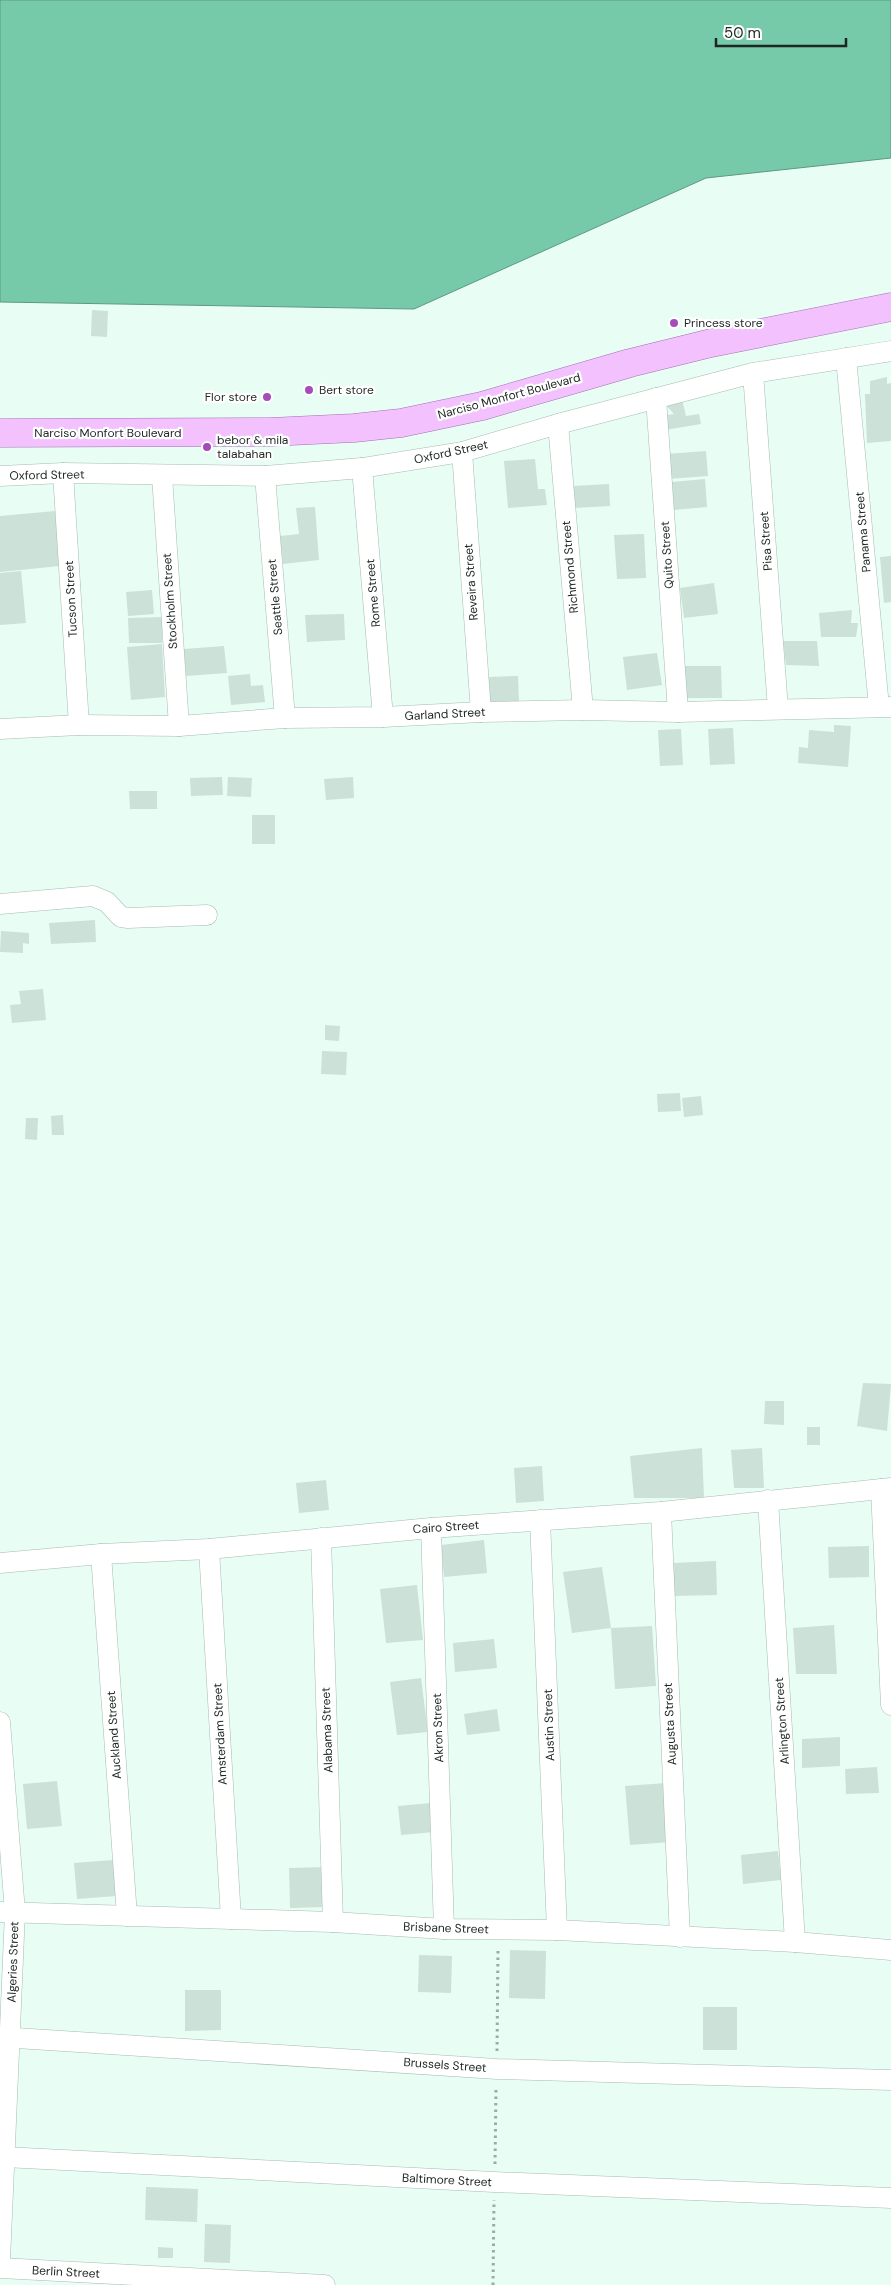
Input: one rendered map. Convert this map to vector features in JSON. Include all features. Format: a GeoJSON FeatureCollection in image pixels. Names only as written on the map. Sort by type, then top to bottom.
{"type":"FeatureCollection","features":[{"type":"Feature","properties":{"kind":"main road","name":"Narciso Monfort Boulevard"},"geometry":{"type":"LineString","coordinates":[[0,433],[270,432],[354,428],[401,422],[482,406],[630,363],[711,343],[891,307]]}},
{"type":"Feature","properties":{"kind":"street","name":"Oxford Street"},"geometry":{"type":"LineString","coordinates":[[0,476],[63,473],[162,476],[265,476],[362,468],[462,452],[558,424],[753,373],[891,351]]}},
{"type":"Feature","properties":{"kind":"street","name":"Panama Street"},"geometry":{"type":"LineString","coordinates":[[846,358],[885,707]]}},
{"type":"Feature","properties":{"kind":"street","name":"Pisa Street"},"geometry":{"type":"LineString","coordinates":[[753,373],[778,709]]}},
{"type":"Feature","properties":{"kind":"street","name":"Quito Street"},"geometry":{"type":"LineString","coordinates":[[656,398],[678,712]]}},
{"type":"Feature","properties":{"kind":"street","name":"Richmond Street"},"geometry":{"type":"LineString","coordinates":[[558,424],[583,710]]}},
{"type":"Feature","properties":{"kind":"street","name":"Reveira Street"},"geometry":{"type":"LineString","coordinates":[[462,452],[481,712]]}},
{"type":"Feature","properties":{"kind":"street","name":"Rome Street"},"geometry":{"type":"LineString","coordinates":[[362,468],[384,717]]}},
{"type":"Feature","properties":{"kind":"street","name":"Tucson Street"},"geometry":{"type":"LineString","coordinates":[[63,473],[79,725]]}},
{"type":"Feature","properties":{"kind":"street","name":"Stockholm Street"},"geometry":{"type":"LineString","coordinates":[[162,476],[179,726]]}},
{"type":"Feature","properties":{"kind":"street","name":"Seattle Street"},"geometry":{"type":"LineString","coordinates":[[265,476],[285,718]]}},
{"type":"Feature","properties":{"kind":"street","name":"Garland Street"},"geometry":{"type":"LineString","coordinates":[[0,729],[79,725],[179,726],[285,718],[384,717],[481,712],[583,710],[678,712],[885,707]]}},
{"type":"Feature","properties":{"kind":"street"},"geometry":{"type":"LineString","coordinates":[[0,904],[93,896],[107,902],[121,917],[206,916]]}},
{"type":"Feature","properties":{"kind":"street"},"geometry":{"type":"LineString","coordinates":[[886,1488],[891,1705]]}},
{"type":"Feature","properties":{"kind":"street","name":"Cairo Street"},"geometry":{"type":"LineString","coordinates":[[0,1563],[101,1554],[209,1549],[431,1528],[661,1512],[886,1488]]}},
{"type":"Feature","properties":{"kind":"street","name":"Arlington Street"},"geometry":{"type":"LineString","coordinates":[[768,1500],[796,1942]]}},
{"type":"Feature","properties":{"kind":"street","name":"Augusta Street"},"geometry":{"type":"LineString","coordinates":[[661,1512],[680,1937]]}},
{"type":"Feature","properties":{"kind":"street","name":"Austin Street"},"geometry":{"type":"LineString","coordinates":[[540,1520],[558,1930]]}},
{"type":"Feature","properties":{"kind":"street","name":"Akron Street"},"geometry":{"type":"LineString","coordinates":[[431,1528],[444,1929]]}},
{"type":"Feature","properties":{"kind":"street","name":"Alabama Street"},"geometry":{"type":"LineString","coordinates":[[321,1538],[333,1922]]}},
{"type":"Feature","properties":{"kind":"street","name":"Amsterdam Street"},"geometry":{"type":"LineString","coordinates":[[209,1549],[231,1919]]}},
{"type":"Feature","properties":{"kind":"street","name":"Auckland Street"},"geometry":{"type":"LineString","coordinates":[[101,1554],[127,1916]]}},
{"type":"Feature","properties":{"kind":"street","name":"Algeries Street"},"geometry":{"type":"LineString","coordinates":[[0,1722],[8,1912],[4,2157],[6,2266]]}},
{"type":"Feature","properties":{"kind":"street","name":"Brisbane Street"},"geometry":{"type":"LineString","coordinates":[[8,1912],[333,1922],[444,1929],[558,1930],[796,1942],[891,1950]]}},
{"type":"Feature","properties":{"kind":"street","name":"Brussels Street"},"geometry":{"type":"LineString","coordinates":[[5,2037],[497,2069],[891,2080]]}},
{"type":"Feature","properties":{"kind":"street","name":"Baltimore Street"},"geometry":{"type":"LineString","coordinates":[[4,2157],[494,2182],[891,2198]]}},
{"type":"Feature","properties":{"kind":"street","name":"Berlin Street"},"geometry":{"type":"LineString","coordinates":[[6,2266],[325,2285]]}},
{"type":"Feature","properties":{"kind":"path"},"geometry":{"type":"LineString","coordinates":[[493,2285],[498,1929]]}},
{"type":"Feature","properties":{"kind":"shaded area"},"geometry":{"type":"Polygon","coordinates":[[[0,0],[891,0],[891,158],[706,178],[414,309],[0,302],[0,0]]]}},
{"type":"Feature","properties":{"kind":"building"},"geometry":{"type":"Polygon","coordinates":[[[92,310],[108,311],[107,337],[91,336],[92,310]]]}},
{"type":"Feature","properties":{"kind":"building"},"geometry":{"type":"Polygon","coordinates":[[[887,377],[887,384],[891,383],[891,441],[867,443],[865,394],[870,394],[870,381],[887,377]]]}},
{"type":"Feature","properties":{"kind":"building"},"geometry":{"type":"Polygon","coordinates":[[[681,395],[686,416],[699,414],[701,424],[665,430],[662,416],[674,414],[663,402],[681,395]]]}},
{"type":"Feature","properties":{"kind":"building"},"geometry":{"type":"Polygon","coordinates":[[[706,451],[708,476],[668,479],[666,454],[706,451]]]}},
{"type":"Feature","properties":{"kind":"building"},"geometry":{"type":"Polygon","coordinates":[[[535,459],[538,489],[545,489],[547,505],[508,508],[504,461],[535,459]]]}},
{"type":"Feature","properties":{"kind":"building"},"geometry":{"type":"Polygon","coordinates":[[[705,479],[707,507],[674,510],[672,482],[705,479]]]}},
{"type":"Feature","properties":{"kind":"building"},"geometry":{"type":"Polygon","coordinates":[[[609,484],[610,506],[574,508],[573,486],[609,484]]]}},
{"type":"Feature","properties":{"kind":"building"},"geometry":{"type":"Polygon","coordinates":[[[315,507],[319,560],[283,564],[280,536],[299,534],[296,508],[315,507]]]}},
{"type":"Feature","properties":{"kind":"building"},"geometry":{"type":"Polygon","coordinates":[[[55,511],[60,566],[0,572],[0,516],[55,511]]]}},
{"type":"Feature","properties":{"kind":"building"},"geometry":{"type":"Polygon","coordinates":[[[644,534],[646,578],[617,579],[614,535],[644,534]]]}},
{"type":"Feature","properties":{"kind":"building"},"geometry":{"type":"Polygon","coordinates":[[[891,556],[891,602],[884,603],[880,557],[891,556]]]}},
{"type":"Feature","properties":{"kind":"building"},"geometry":{"type":"Polygon","coordinates":[[[21,571],[26,623],[0,625],[0,573],[21,571]]]}},
{"type":"Feature","properties":{"kind":"building"},"geometry":{"type":"Polygon","coordinates":[[[714,583],[718,614],[684,618],[680,588],[714,583]]]}},
{"type":"Feature","properties":{"kind":"building"},"geometry":{"type":"Polygon","coordinates":[[[152,590],[154,614],[128,616],[126,592],[152,590]]]}},
{"type":"Feature","properties":{"kind":"building"},"geometry":{"type":"Polygon","coordinates":[[[852,610],[851,623],[858,623],[856,637],[821,637],[819,613],[852,610]]]}},
{"type":"Feature","properties":{"kind":"building"},"geometry":{"type":"Polygon","coordinates":[[[344,614],[345,640],[307,642],[305,615],[344,614]]]}},
{"type":"Feature","properties":{"kind":"building"},"geometry":{"type":"Polygon","coordinates":[[[162,617],[162,643],[129,643],[128,618],[162,617]]]}},
{"type":"Feature","properties":{"kind":"building"},"geometry":{"type":"Polygon","coordinates":[[[783,641],[817,641],[819,666],[786,665],[783,641]]]}},
{"type":"Feature","properties":{"kind":"building"},"geometry":{"type":"Polygon","coordinates":[[[162,644],[165,697],[131,700],[127,647],[162,644]]]}},
{"type":"Feature","properties":{"kind":"building"},"geometry":{"type":"Polygon","coordinates":[[[224,646],[227,673],[186,676],[184,649],[224,646]]]}},
{"type":"Feature","properties":{"kind":"building"},"geometry":{"type":"Polygon","coordinates":[[[657,653],[662,685],[627,690],[623,657],[657,653]]]}},
{"type":"Feature","properties":{"kind":"building"},"geometry":{"type":"Polygon","coordinates":[[[685,666],[721,666],[722,698],[685,698],[685,666]]]}},
{"type":"Feature","properties":{"kind":"building"},"geometry":{"type":"Polygon","coordinates":[[[250,674],[251,686],[263,685],[265,702],[231,705],[228,676],[250,674]]]}},
{"type":"Feature","properties":{"kind":"building"},"geometry":{"type":"Polygon","coordinates":[[[518,676],[519,703],[490,704],[489,677],[518,676]]]}},
{"type":"Feature","properties":{"kind":"building"},"geometry":{"type":"Polygon","coordinates":[[[834,725],[851,726],[848,767],[798,763],[799,747],[808,748],[809,730],[834,732],[834,725]]]}},
{"type":"Feature","properties":{"kind":"building"},"geometry":{"type":"Polygon","coordinates":[[[733,728],[735,764],[710,765],[708,729],[733,728]]]}},
{"type":"Feature","properties":{"kind":"building"},"geometry":{"type":"Polygon","coordinates":[[[681,729],[683,765],[660,766],[658,730],[681,729]]]}},
{"type":"Feature","properties":{"kind":"building"},"geometry":{"type":"Polygon","coordinates":[[[222,777],[223,795],[191,796],[190,778],[222,777]]]}},
{"type":"Feature","properties":{"kind":"building"},"geometry":{"type":"Polygon","coordinates":[[[228,777],[252,778],[251,797],[227,796],[228,777]]]}},
{"type":"Feature","properties":{"kind":"building"},"geometry":{"type":"Polygon","coordinates":[[[353,777],[354,798],[326,800],[324,779],[353,777]]]}},
{"type":"Feature","properties":{"kind":"building"},"geometry":{"type":"Polygon","coordinates":[[[129,791],[157,791],[157,809],[130,809],[129,791]]]}},
{"type":"Feature","properties":{"kind":"building"},"geometry":{"type":"Polygon","coordinates":[[[252,815],[275,815],[275,844],[252,844],[252,815]]]}},
{"type":"Feature","properties":{"kind":"building"},"geometry":{"type":"Polygon","coordinates":[[[95,920],[96,942],[51,944],[49,923],[95,920]]]}},
{"type":"Feature","properties":{"kind":"building"},"geometry":{"type":"Polygon","coordinates":[[[1,931],[29,933],[29,944],[23,943],[23,953],[0,952],[1,931]]]}},
{"type":"Feature","properties":{"kind":"building"},"geometry":{"type":"Polygon","coordinates":[[[43,989],[46,1020],[12,1023],[10,1005],[21,1004],[19,991],[43,989]]]}},
{"type":"Feature","properties":{"kind":"building"},"geometry":{"type":"Polygon","coordinates":[[[325,1025],[340,1026],[339,1041],[325,1040],[325,1025]]]}},
{"type":"Feature","properties":{"kind":"building"},"geometry":{"type":"Polygon","coordinates":[[[322,1051],[347,1052],[346,1075],[321,1074],[322,1051]]]}},
{"type":"Feature","properties":{"kind":"building"},"geometry":{"type":"Polygon","coordinates":[[[680,1093],[681,1111],[658,1112],[657,1094],[680,1093]]]}},
{"type":"Feature","properties":{"kind":"building"},"geometry":{"type":"Polygon","coordinates":[[[701,1096],[703,1115],[684,1117],[682,1098],[701,1096]]]}},
{"type":"Feature","properties":{"kind":"building"},"geometry":{"type":"Polygon","coordinates":[[[63,1115],[64,1135],[52,1135],[51,1116],[63,1115]]]}},
{"type":"Feature","properties":{"kind":"building"},"geometry":{"type":"Polygon","coordinates":[[[26,1118],[38,1118],[37,1140],[25,1139],[26,1118]]]}},
{"type":"Feature","properties":{"kind":"building"},"geometry":{"type":"Polygon","coordinates":[[[863,1383],[891,1384],[887,1431],[857,1426],[863,1383]]]}},
{"type":"Feature","properties":{"kind":"building"},"geometry":{"type":"Polygon","coordinates":[[[765,1401],[784,1401],[784,1425],[764,1424],[765,1401]]]}},
{"type":"Feature","properties":{"kind":"building"},"geometry":{"type":"Polygon","coordinates":[[[807,1427],[820,1427],[820,1445],[807,1445],[807,1427]]]}},
{"type":"Feature","properties":{"kind":"building"},"geometry":{"type":"Polygon","coordinates":[[[702,1448],[704,1498],[634,1498],[630,1456],[702,1448]]]}},
{"type":"Feature","properties":{"kind":"building"},"geometry":{"type":"Polygon","coordinates":[[[762,1448],[764,1488],[734,1488],[731,1450],[762,1448]]]}},
{"type":"Feature","properties":{"kind":"building"},"geometry":{"type":"Polygon","coordinates":[[[542,1466],[544,1501],[516,1503],[514,1468],[542,1466]]]}},
{"type":"Feature","properties":{"kind":"building"},"geometry":{"type":"Polygon","coordinates":[[[326,1480],[329,1510],[299,1513],[296,1483],[326,1480]]]}},
{"type":"Feature","properties":{"kind":"building"},"geometry":{"type":"Polygon","coordinates":[[[484,1540],[487,1573],[444,1577],[441,1545],[484,1540]]]}},
{"type":"Feature","properties":{"kind":"building"},"geometry":{"type":"Polygon","coordinates":[[[869,1546],[869,1577],[829,1578],[828,1547],[869,1546]]]}},
{"type":"Feature","properties":{"kind":"building"},"geometry":{"type":"Polygon","coordinates":[[[716,1561],[717,1595],[674,1596],[673,1563],[716,1561]]]}},
{"type":"Feature","properties":{"kind":"building"},"geometry":{"type":"Polygon","coordinates":[[[602,1567],[611,1628],[572,1633],[563,1572],[602,1567]]]}},
{"type":"Feature","properties":{"kind":"building"},"geometry":{"type":"Polygon","coordinates":[[[417,1585],[423,1640],[386,1643],[380,1589],[417,1585]]]}},
{"type":"Feature","properties":{"kind":"building"},"geometry":{"type":"Polygon","coordinates":[[[834,1625],[837,1674],[796,1674],[793,1628],[834,1625]]]}},
{"type":"Feature","properties":{"kind":"building"},"geometry":{"type":"Polygon","coordinates":[[[652,1626],[656,1686],[615,1689],[611,1628],[652,1626]]]}},
{"type":"Feature","properties":{"kind":"building"},"geometry":{"type":"Polygon","coordinates":[[[494,1639],[497,1668],[455,1672],[453,1643],[494,1639]]]}},
{"type":"Feature","properties":{"kind":"building"},"geometry":{"type":"Polygon","coordinates":[[[421,1678],[428,1732],[397,1735],[390,1682],[421,1678]]]}},
{"type":"Feature","properties":{"kind":"building"},"geometry":{"type":"Polygon","coordinates":[[[497,1709],[500,1731],[467,1735],[464,1714],[497,1709]]]}},
{"type":"Feature","properties":{"kind":"building"},"geometry":{"type":"Polygon","coordinates":[[[840,1737],[840,1766],[802,1768],[802,1739],[840,1737]]]}},
{"type":"Feature","properties":{"kind":"building"},"geometry":{"type":"Polygon","coordinates":[[[877,1767],[879,1793],[846,1794],[845,1769],[877,1767]]]}},
{"type":"Feature","properties":{"kind":"building"},"geometry":{"type":"Polygon","coordinates":[[[57,1781],[62,1826],[27,1829],[23,1784],[57,1781]]]}},
{"type":"Feature","properties":{"kind":"building"},"geometry":{"type":"Polygon","coordinates":[[[666,1783],[671,1842],[630,1845],[625,1786],[666,1783]]]}},
{"type":"Feature","properties":{"kind":"building"},"geometry":{"type":"Polygon","coordinates":[[[431,1803],[434,1832],[401,1835],[398,1806],[431,1803]]]}},
{"type":"Feature","properties":{"kind":"building"},"geometry":{"type":"Polygon","coordinates":[[[778,1851],[781,1880],[743,1884],[741,1855],[778,1851]]]}},
{"type":"Feature","properties":{"kind":"building"},"geometry":{"type":"Polygon","coordinates":[[[113,1860],[116,1896],[77,1899],[74,1863],[113,1860]]]}},
{"type":"Feature","properties":{"kind":"building"},"geometry":{"type":"Polygon","coordinates":[[[326,1867],[327,1907],[290,1908],[289,1868],[326,1867]]]}},
{"type":"Feature","properties":{"kind":"building"},"geometry":{"type":"Polygon","coordinates":[[[510,1950],[546,1951],[545,1999],[509,1998],[510,1950]]]}},
{"type":"Feature","properties":{"kind":"building"},"geometry":{"type":"Polygon","coordinates":[[[419,1955],[452,1956],[451,1993],[418,1992],[419,1955]]]}},
{"type":"Feature","properties":{"kind":"building"},"geometry":{"type":"Polygon","coordinates":[[[185,1990],[221,1990],[221,2030],[185,2031],[185,1990]]]}},
{"type":"Feature","properties":{"kind":"building"},"geometry":{"type":"Polygon","coordinates":[[[703,2007],[737,2007],[737,2050],[703,2050],[703,2007]]]}},
{"type":"Feature","properties":{"kind":"building"},"geometry":{"type":"Polygon","coordinates":[[[146,2187],[198,2189],[197,2222],[145,2220],[146,2187]]]}},
{"type":"Feature","properties":{"kind":"building"},"geometry":{"type":"Polygon","coordinates":[[[205,2224],[231,2225],[230,2263],[204,2262],[205,2224]]]}},
{"type":"Feature","properties":{"kind":"building"},"geometry":{"type":"Polygon","coordinates":[[[158,2247],[173,2248],[173,2258],[158,2258],[158,2247]]]}},
{"type":"Feature","properties":{"kind":"place","name":"Princess store"},"geometry":{"type":"Point","coordinates":[674,323]}},
{"type":"Feature","properties":{"kind":"place","name":"Bert store"},"geometry":{"type":"Point","coordinates":[309,390]}},
{"type":"Feature","properties":{"kind":"place","name":"Flor store"},"geometry":{"type":"Point","coordinates":[267,397]}},
{"type":"Feature","properties":{"kind":"place","name":"bebor & mila talabahan"},"geometry":{"type":"Point","coordinates":[207,447]}}]}
